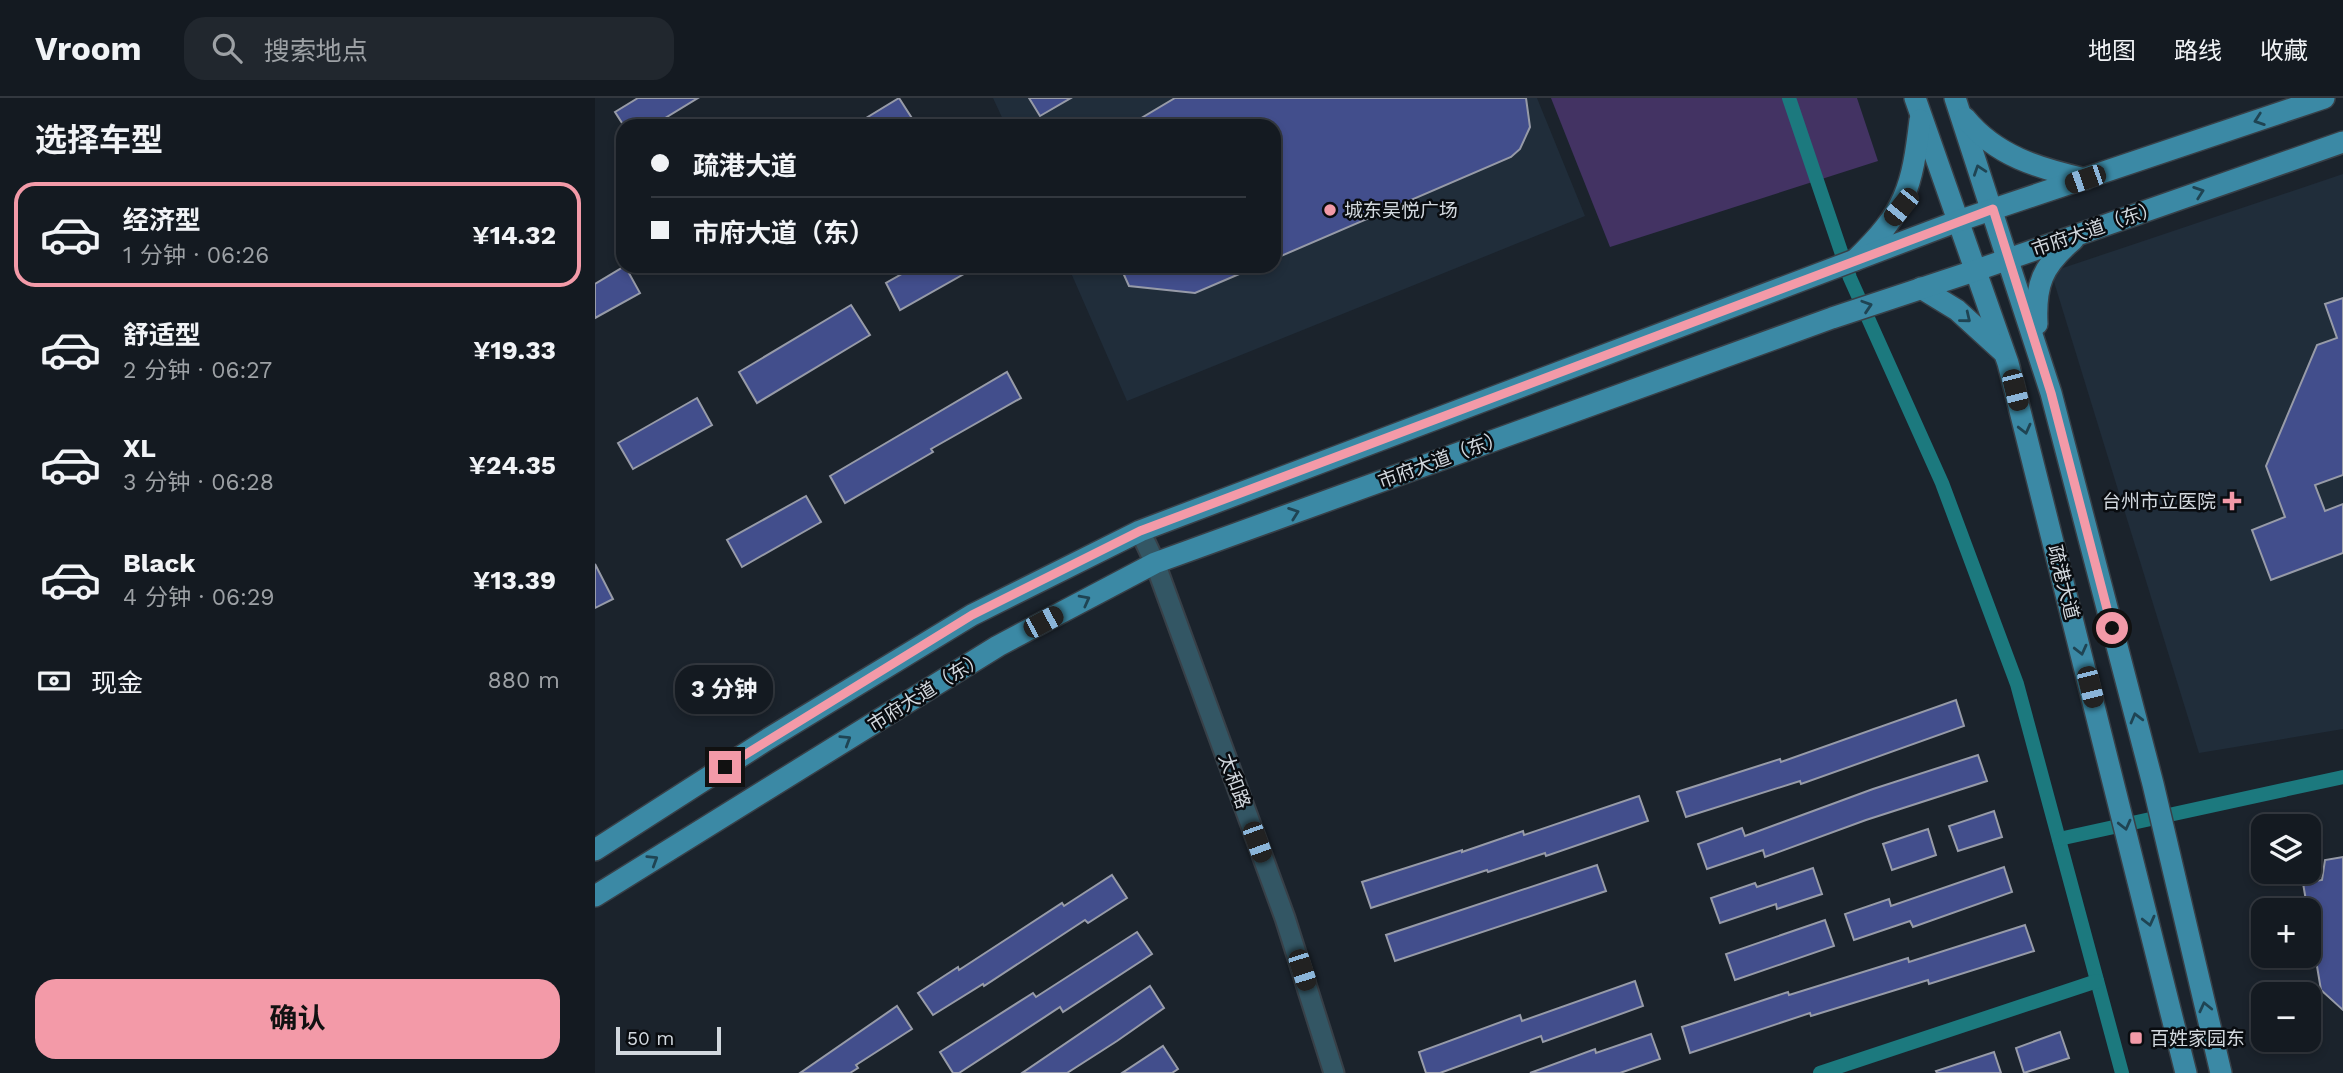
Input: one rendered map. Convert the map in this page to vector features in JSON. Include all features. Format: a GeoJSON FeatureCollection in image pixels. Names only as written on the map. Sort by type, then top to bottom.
{"type":"FeatureCollection","features":[{"type":"Feature","properties":{"kind":"main road","name":"市府大道（东）"},"geometry":{"type":"LineString","coordinates":[[595,850],[768,739],[972,615],[1140,531],[1877,254],[1958,221],[2324,98]]}},
{"type":"Feature","properties":{"kind":"main road"},"geometry":{"type":"LineString","coordinates":[[1957,105],[1990,144],[2041,168],[2085,179]]}},
{"type":"Feature","properties":{"kind":"main road","name":"疏港大道"},"geometry":{"type":"LineString","coordinates":[[1957,105],[2038,351],[2153,784],[2221,1073]]}},
{"type":"Feature","properties":{"kind":"main road"},"geometry":{"type":"LineString","coordinates":[[1851,263],[1901,207],[1911,183],[1918,106]]}},
{"type":"Feature","properties":{"kind":"main road","name":"疏港大道"},"geometry":{"type":"LineString","coordinates":[[1918,106],[2006,355],[2186,1073]]}},
{"type":"Feature","properties":{"kind":"main road","name":"市府大道（东）"},"geometry":{"type":"LineString","coordinates":[[595,896],[998,646],[1155,563],[1832,317],[1977,270],[2343,142]]}},
{"type":"Feature","properties":{"kind":"main road"},"geometry":{"type":"LineString","coordinates":[[2038,351],[2035,299],[2039,283],[2057,254],[2084,232]]}},
{"type":"Feature","properties":{"kind":"main road"},"geometry":{"type":"LineString","coordinates":[[1912,291],[1957,310],[2006,355]]}},
{"type":"Feature","properties":{"kind":"street","name":"太和路"},"geometry":{"type":"LineString","coordinates":[[1140,531],[1155,563],[1285,918],[1334,1073]]}},
{"type":"Feature","properties":{"kind":"shaded area"},"geometry":{"type":"Polygon","coordinates":[[[993,98],[1537,98],[1585,216],[1127,401],[1071,273],[1281,273],[1281,119],[1003,119],[993,98]]]}},
{"type":"Feature","properties":{"kind":"shaded area"},"geometry":{"type":"Polygon","coordinates":[[[1551,98],[1857,98],[1878,161],[1610,247],[1551,98]]]}},
{"type":"Feature","properties":{"kind":"shaded area","name":"台州市立医院"},"geometry":{"type":"Polygon","coordinates":[[[2343,174],[2343,729],[2199,753],[2051,272],[2343,174]]]}},
{"type":"Feature","properties":{"kind":"building"},"geometry":{"type":"Polygon","coordinates":[[[638,98],[698,98],[664,119],[620,119],[615,112],[638,98]]]}},
{"type":"Feature","properties":{"kind":"building"},"geometry":{"type":"Polygon","coordinates":[[[899,98],[912,119],[864,119],[899,98]]]}},
{"type":"Feature","properties":{"kind":"building"},"geometry":{"type":"Polygon","coordinates":[[[1029,98],[1071,98],[1040,116],[1029,98]]]}},
{"type":"Feature","properties":{"kind":"building","name":"城东吴悦广场"},"geometry":{"type":"Polygon","coordinates":[[[1175,98],[1526,98],[1530,127],[1520,149],[1511,157],[1281,256],[1281,119],[1140,119],[1175,98]]]}},
{"type":"Feature","properties":{"kind":"building"},"geometry":{"type":"Polygon","coordinates":[[[616,271],[629,273],[640,293],[595,318],[595,284],[616,271]]]}},
{"type":"Feature","properties":{"kind":"building"},"geometry":{"type":"Polygon","coordinates":[[[904,273],[966,273],[900,310],[886,283],[904,273]]]}},
{"type":"Feature","properties":{"kind":"building"},"geometry":{"type":"Polygon","coordinates":[[[1123,273],[1242,273],[1195,293],[1129,286],[1123,273]]]}},
{"type":"Feature","properties":{"kind":"building"},"geometry":{"type":"Polygon","coordinates":[[[2343,298],[2343,475],[2315,485],[2325,511],[2343,504],[2343,553],[2271,580],[2252,530],[2285,517],[2266,466],[2317,345],[2337,338],[2325,304],[2343,298]]]}},
{"type":"Feature","properties":{"kind":"building"},"geometry":{"type":"Polygon","coordinates":[[[851,305],[870,335],[757,403],[739,372],[851,305]]]}},
{"type":"Feature","properties":{"kind":"building"},"geometry":{"type":"Polygon","coordinates":[[[1007,372],[1021,398],[931,449],[933,452],[845,503],[830,476],[1007,372]]]}},
{"type":"Feature","properties":{"kind":"building"},"geometry":{"type":"Polygon","coordinates":[[[697,398],[712,425],[633,469],[618,443],[697,398]]]}},
{"type":"Feature","properties":{"kind":"building"},"geometry":{"type":"Polygon","coordinates":[[[806,496],[821,522],[742,567],[727,540],[806,496]]]}},
{"type":"Feature","properties":{"kind":"building"},"geometry":{"type":"Polygon","coordinates":[[[595,564],[613,599],[595,608],[595,564]]]}},
{"type":"Feature","properties":{"kind":"building"},"geometry":{"type":"Polygon","coordinates":[[[1956,700],[1964,726],[1801,784],[1800,781],[1686,817],[1677,792],[1780,759],[1781,762],[1956,700]]]}},
{"type":"Feature","properties":{"kind":"building"},"geometry":{"type":"Polygon","coordinates":[[[1978,755],[1987,781],[1866,820],[1765,857],[1763,850],[1707,869],[1698,844],[1742,828],[1745,836],[1873,789],[1978,755]]]}},
{"type":"Feature","properties":{"kind":"building"},"geometry":{"type":"Polygon","coordinates":[[[1639,796],[1648,821],[1546,856],[1545,853],[1488,872],[1487,870],[1371,908],[1362,882],[1523,831],[1524,835],[1639,796]]]}},
{"type":"Feature","properties":{"kind":"building"},"geometry":{"type":"Polygon","coordinates":[[[1994,811],[2002,837],[1958,851],[1949,826],[1994,811]]]}},
{"type":"Feature","properties":{"kind":"building"},"geometry":{"type":"Polygon","coordinates":[[[1928,829],[1936,855],[1892,870],[1883,844],[1928,829]]]}},
{"type":"Feature","properties":{"kind":"building"},"geometry":{"type":"Polygon","coordinates":[[[2343,857],[2343,1010],[2321,990],[2317,968],[2321,968],[2321,898],[2306,898],[2303,884],[2321,884],[2325,860],[2343,857]]]}},
{"type":"Feature","properties":{"kind":"building"},"geometry":{"type":"Polygon","coordinates":[[[1597,865],[1606,891],[1395,961],[1386,935],[1597,865]]]}},
{"type":"Feature","properties":{"kind":"building"},"geometry":{"type":"Polygon","coordinates":[[[2004,867],[2012,892],[1913,927],[1910,921],[1854,940],[1845,914],[1889,899],[1891,906],[2004,867]]]}},
{"type":"Feature","properties":{"kind":"building"},"geometry":{"type":"Polygon","coordinates":[[[1813,868],[1822,894],[1777,909],[1776,904],[1720,923],[1711,898],[1755,883],[1757,887],[1813,868]]]}},
{"type":"Feature","properties":{"kind":"building"},"geometry":{"type":"Polygon","coordinates":[[[1112,875],[1127,898],[1088,923],[1085,920],[984,986],[983,984],[933,1015],[918,993],[1112,875]]]}},
{"type":"Feature","properties":{"kind":"building"},"geometry":{"type":"Polygon","coordinates":[[[1825,920],[1834,946],[1735,980],[1726,954],[1825,920]]]}},
{"type":"Feature","properties":{"kind":"building"},"geometry":{"type":"Polygon","coordinates":[[[2025,925],[2034,951],[1929,984],[1928,980],[1811,1016],[1810,1013],[1690,1053],[1682,1027],[1788,992],[1789,995],[1908,958],[1909,962],[2025,925]]]}},
{"type":"Feature","properties":{"kind":"building"},"geometry":{"type":"Polygon","coordinates":[[[1137,932],[1152,954],[1063,1012],[1060,1007],[959,1073],[953,1073],[940,1052],[1033,993],[1036,997],[1137,932]]]}},
{"type":"Feature","properties":{"kind":"building"},"geometry":{"type":"Polygon","coordinates":[[[1635,981],[1643,1006],[1543,1042],[1541,1036],[1440,1073],[1426,1073],[1419,1052],[1520,1015],[1522,1021],[1635,981]]]}},
{"type":"Feature","properties":{"kind":"building"},"geometry":{"type":"Polygon","coordinates":[[[1150,986],[1164,1008],[1117,1041],[1067,1073],[1022,1073],[1150,986]]]}},
{"type":"Feature","properties":{"kind":"building"},"geometry":{"type":"Polygon","coordinates":[[[897,1006],[912,1029],[856,1065],[858,1068],[850,1073],[800,1073],[897,1006]]]}},
{"type":"Feature","properties":{"kind":"building"},"geometry":{"type":"Polygon","coordinates":[[[2060,1032],[2069,1058],[2024,1073],[2016,1048],[2060,1032]]]}},
{"type":"Feature","properties":{"kind":"building"},"geometry":{"type":"Polygon","coordinates":[[[1651,1034],[1660,1059],[1620,1073],[1530,1073],[1595,1049],[1596,1053],[1651,1034]]]}},
{"type":"Feature","properties":{"kind":"building"},"geometry":{"type":"Polygon","coordinates":[[[1163,1046],[1178,1069],[1172,1073],[1122,1073],[1163,1046]]]}},
{"type":"Feature","properties":{"kind":"building"},"geometry":{"type":"Polygon","coordinates":[[[1994,1052],[2001,1073],[1936,1071],[1994,1052]]]}},
{"type":"Feature","properties":{"kind":"waterway"},"geometry":{"type":"LineString","coordinates":[[1789,98],[1850,278],[1942,483],[2017,684],[2122,1073]]}},
{"type":"Feature","properties":{"kind":"waterway"},"geometry":{"type":"LineString","coordinates":[[2059,839],[2343,777]]}},
{"type":"Feature","properties":{"kind":"waterway"},"geometry":{"type":"LineString","coordinates":[[1820,1073],[2097,981]]}},
{"type":"Feature","properties":{"kind":"place","name":"城东吴悦广场"},"geometry":{"type":"Point","coordinates":[1330,210]}},
{"type":"Feature","properties":{"kind":"place","name":"台州市立医院"},"geometry":{"type":"Point","coordinates":[2232,501]}},
{"type":"Feature","properties":{"kind":"place","name":"百姓家园东"},"geometry":{"type":"Point","coordinates":[2136,1038]}},
{"type":"Feature","properties":{"kind":"route"},"geometry":{"type":"LineString","coordinates":[[725,767],[972,615],[1140,531],[1993,209],[2051,393],[2112,628]]}}]}
